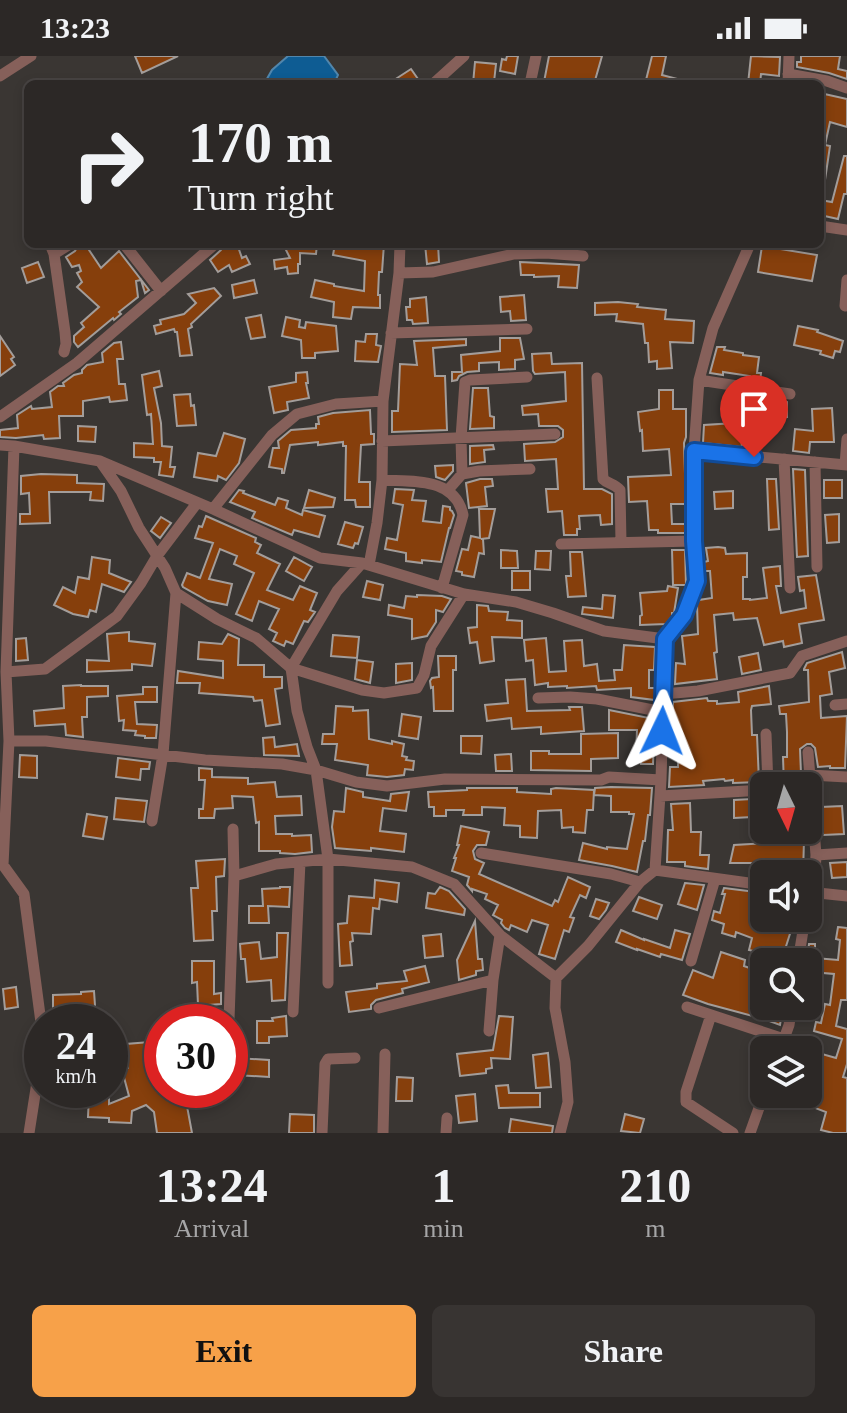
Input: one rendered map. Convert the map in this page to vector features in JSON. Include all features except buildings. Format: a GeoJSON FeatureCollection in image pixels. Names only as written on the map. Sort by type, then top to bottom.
{"type":"FeatureCollection","features":[{"type":"Feature","properties":{"kind":"street"},"geometry":{"type":"LineString","coordinates":[[0,76],[31,56]]}},
{"type":"Feature","properties":{"kind":"street"},"geometry":{"type":"LineString","coordinates":[[439,80],[464,56]]}},
{"type":"Feature","properties":{"kind":"street"},"geometry":{"type":"LineString","coordinates":[[531,80],[536,56]]}},
{"type":"Feature","properties":{"kind":"street"},"geometry":{"type":"LineString","coordinates":[[788,79],[789,56]]}},
{"type":"Feature","properties":{"kind":"street"},"geometry":{"type":"LineString","coordinates":[[824,81],[847,88]]}},
{"type":"Feature","properties":{"kind":"street"},"geometry":{"type":"LineString","coordinates":[[824,227],[847,230]]}},
{"type":"Feature","properties":{"kind":"street"},"geometry":{"type":"LineString","coordinates":[[127,248],[161,291]]}},
{"type":"Feature","properties":{"kind":"street"},"geometry":{"type":"LineString","coordinates":[[0,417],[77,363],[210,248]]}},
{"type":"Feature","properties":{"kind":"street"},"geometry":{"type":"LineString","coordinates":[[328,983],[328,859],[316,770],[297,711],[291,668],[337,591],[365,564],[377,523],[382,480],[383,401],[400,248]]}},
{"type":"Feature","properties":{"kind":"street"},"geometry":{"type":"LineString","coordinates":[[655,870],[665,639],[684,615],[697,581],[694,451],[699,380],[713,328],[748,248]]}},
{"type":"Feature","properties":{"kind":"street"},"geometry":{"type":"LineString","coordinates":[[52,249],[65,332],[64,352]]}},
{"type":"Feature","properties":{"kind":"street"},"geometry":{"type":"LineString","coordinates":[[399,273],[433,272],[514,254],[583,256]]}},
{"type":"Feature","properties":{"kind":"street"},"geometry":{"type":"LineString","coordinates":[[845,306],[847,280]]}},
{"type":"Feature","properties":{"kind":"street"},"geometry":{"type":"LineString","coordinates":[[391,333],[527,329]]}},
{"type":"Feature","properties":{"kind":"street"},"geometry":{"type":"LineString","coordinates":[[462,474],[465,382],[527,377]]}},
{"type":"Feature","properties":{"kind":"street"},"geometry":{"type":"LineString","coordinates":[[597,378],[603,479],[620,490],[621,542]]}},
{"type":"Feature","properties":{"kind":"street"},"geometry":{"type":"LineString","coordinates":[[699,380],[790,394]]}},
{"type":"Feature","properties":{"kind":"street"},"geometry":{"type":"LineString","coordinates":[[213,509],[272,435],[297,414],[336,404],[383,401]]}},
{"type":"Feature","properties":{"kind":"street"},"geometry":{"type":"LineString","coordinates":[[382,441],[555,434]]}},
{"type":"Feature","properties":{"kind":"street"},"geometry":{"type":"LineString","coordinates":[[694,451],[846,465],[847,439]]}},
{"type":"Feature","properties":{"kind":"street"},"geometry":{"type":"LineString","coordinates":[[0,445],[100,461],[320,558],[365,564],[464,594],[516,602],[604,631],[665,639]]}},
{"type":"Feature","properties":{"kind":"street"},"geometry":{"type":"LineString","coordinates":[[14,446],[4,710],[9,741],[3,865],[24,894],[39,1004]]}},
{"type":"Feature","properties":{"kind":"street"},"geometry":{"type":"LineString","coordinates":[[784,459],[790,588]]}},
{"type":"Feature","properties":{"kind":"street"},"geometry":{"type":"LineString","coordinates":[[100,461],[121,491],[176,593],[217,619],[256,638],[291,668],[362,690],[384,693],[417,688],[424,675],[431,646],[464,594]]}},
{"type":"Feature","properties":{"kind":"street"},"geometry":{"type":"LineString","coordinates":[[815,462],[817,567]]}},
{"type":"Feature","properties":{"kind":"street"},"geometry":{"type":"LineString","coordinates":[[448,490],[462,474],[530,469]]}},
{"type":"Feature","properties":{"kind":"street"},"geometry":{"type":"LineString","coordinates":[[382,480],[427,482],[448,490],[461,503],[463,515],[442,588]]}},
{"type":"Feature","properties":{"kind":"street"},"geometry":{"type":"LineString","coordinates":[[6,672],[45,669],[117,616],[197,503]]}},
{"type":"Feature","properties":{"kind":"street"},"geometry":{"type":"LineString","coordinates":[[561,544],[694,541]]}},
{"type":"Feature","properties":{"kind":"street"},"geometry":{"type":"LineString","coordinates":[[152,821],[163,754],[176,593]]}},
{"type":"Feature","properties":{"kind":"street"},"geometry":{"type":"LineString","coordinates":[[663,694],[698,691],[790,673],[802,656],[847,641]]}},
{"type":"Feature","properties":{"kind":"street"},"geometry":{"type":"LineString","coordinates":[[538,698],[597,699],[663,712]]}},
{"type":"Feature","properties":{"kind":"street"},"geometry":{"type":"LineString","coordinates":[[766,734],[767,772]]}},
{"type":"Feature","properties":{"kind":"street"},"geometry":{"type":"LineString","coordinates":[[9,741],[46,741],[216,761],[282,764],[356,782],[387,786],[445,779],[601,780],[609,777],[661,780]]}},
{"type":"Feature","properties":{"kind":"street"},"geometry":{"type":"LineString","coordinates":[[808,752],[810,772]]}},
{"type":"Feature","properties":{"kind":"street"},"geometry":{"type":"LineString","coordinates":[[822,776],[847,777]]}},
{"type":"Feature","properties":{"kind":"street"},"geometry":{"type":"LineString","coordinates":[[660,796],[750,791]]}},
{"type":"Feature","properties":{"kind":"street"},"geometry":{"type":"LineString","coordinates":[[230,1004],[233,829]]}},
{"type":"Feature","properties":{"kind":"street"},"geometry":{"type":"LineString","coordinates":[[815,844],[815,860]]}},
{"type":"Feature","properties":{"kind":"street"},"geometry":{"type":"LineString","coordinates":[[481,853],[611,874],[640,882]]}},
{"type":"Feature","properties":{"kind":"street"},"geometry":{"type":"LineString","coordinates":[[816,855],[847,853]]}},
{"type":"Feature","properties":{"kind":"street"},"geometry":{"type":"LineString","coordinates":[[234,876],[276,864],[328,859],[412,867],[454,884],[500,935],[556,978]]}},
{"type":"Feature","properties":{"kind":"street"},"geometry":{"type":"LineString","coordinates":[[293,1012],[300,862]]}},
{"type":"Feature","properties":{"kind":"street"},"geometry":{"type":"LineString","coordinates":[[560,1133],[568,1102],[565,1062],[555,1008],[556,978],[588,946],[640,882],[655,870],[750,883]]}},
{"type":"Feature","properties":{"kind":"street"},"geometry":{"type":"LineString","coordinates":[[691,961],[715,879]]}},
{"type":"Feature","properties":{"kind":"street"},"geometry":{"type":"LineString","coordinates":[[822,895],[847,896]]}},
{"type":"Feature","properties":{"kind":"street"},"geometry":{"type":"LineString","coordinates":[[489,1031],[500,935]]}},
{"type":"Feature","properties":{"kind":"street"},"geometry":{"type":"LineString","coordinates":[[379,1008],[493,980]]}},
{"type":"Feature","properties":{"kind":"street"},"geometry":{"type":"LineString","coordinates":[[687,1007],[762,1036]]}},
{"type":"Feature","properties":{"kind":"street"},"geometry":{"type":"LineString","coordinates":[[711,1015],[686,1092],[686,1102],[733,1133]]}},
{"type":"Feature","properties":{"kind":"street"},"geometry":{"type":"LineString","coordinates":[[383,1133],[385,1054]]}},
{"type":"Feature","properties":{"kind":"street"},"geometry":{"type":"LineString","coordinates":[[322,1133],[325,1064],[328,1059],[355,1058]]}},
{"type":"Feature","properties":{"kind":"street"},"geometry":{"type":"LineString","coordinates":[[29,1133],[33,1108]]}},
{"type":"Feature","properties":{"kind":"street"},"geometry":{"type":"LineString","coordinates":[[750,1133],[759,1108]]}},
{"type":"Feature","properties":{"kind":"street"},"geometry":{"type":"LineString","coordinates":[[446,1133],[447,1118]]}},
{"type":"Feature","properties":{"kind":"water"},"geometry":{"type":"Polygon","coordinates":[[[288,56],[324,56],[338,75],[336,80],[266,80],[272,70],[288,56]]]}},
{"type":"Feature","properties":{"kind":"route"},"geometry":{"type":"LineString","coordinates":[[662,731],[665,639],[684,615],[697,581],[694,451],[754,457]]}}]}
